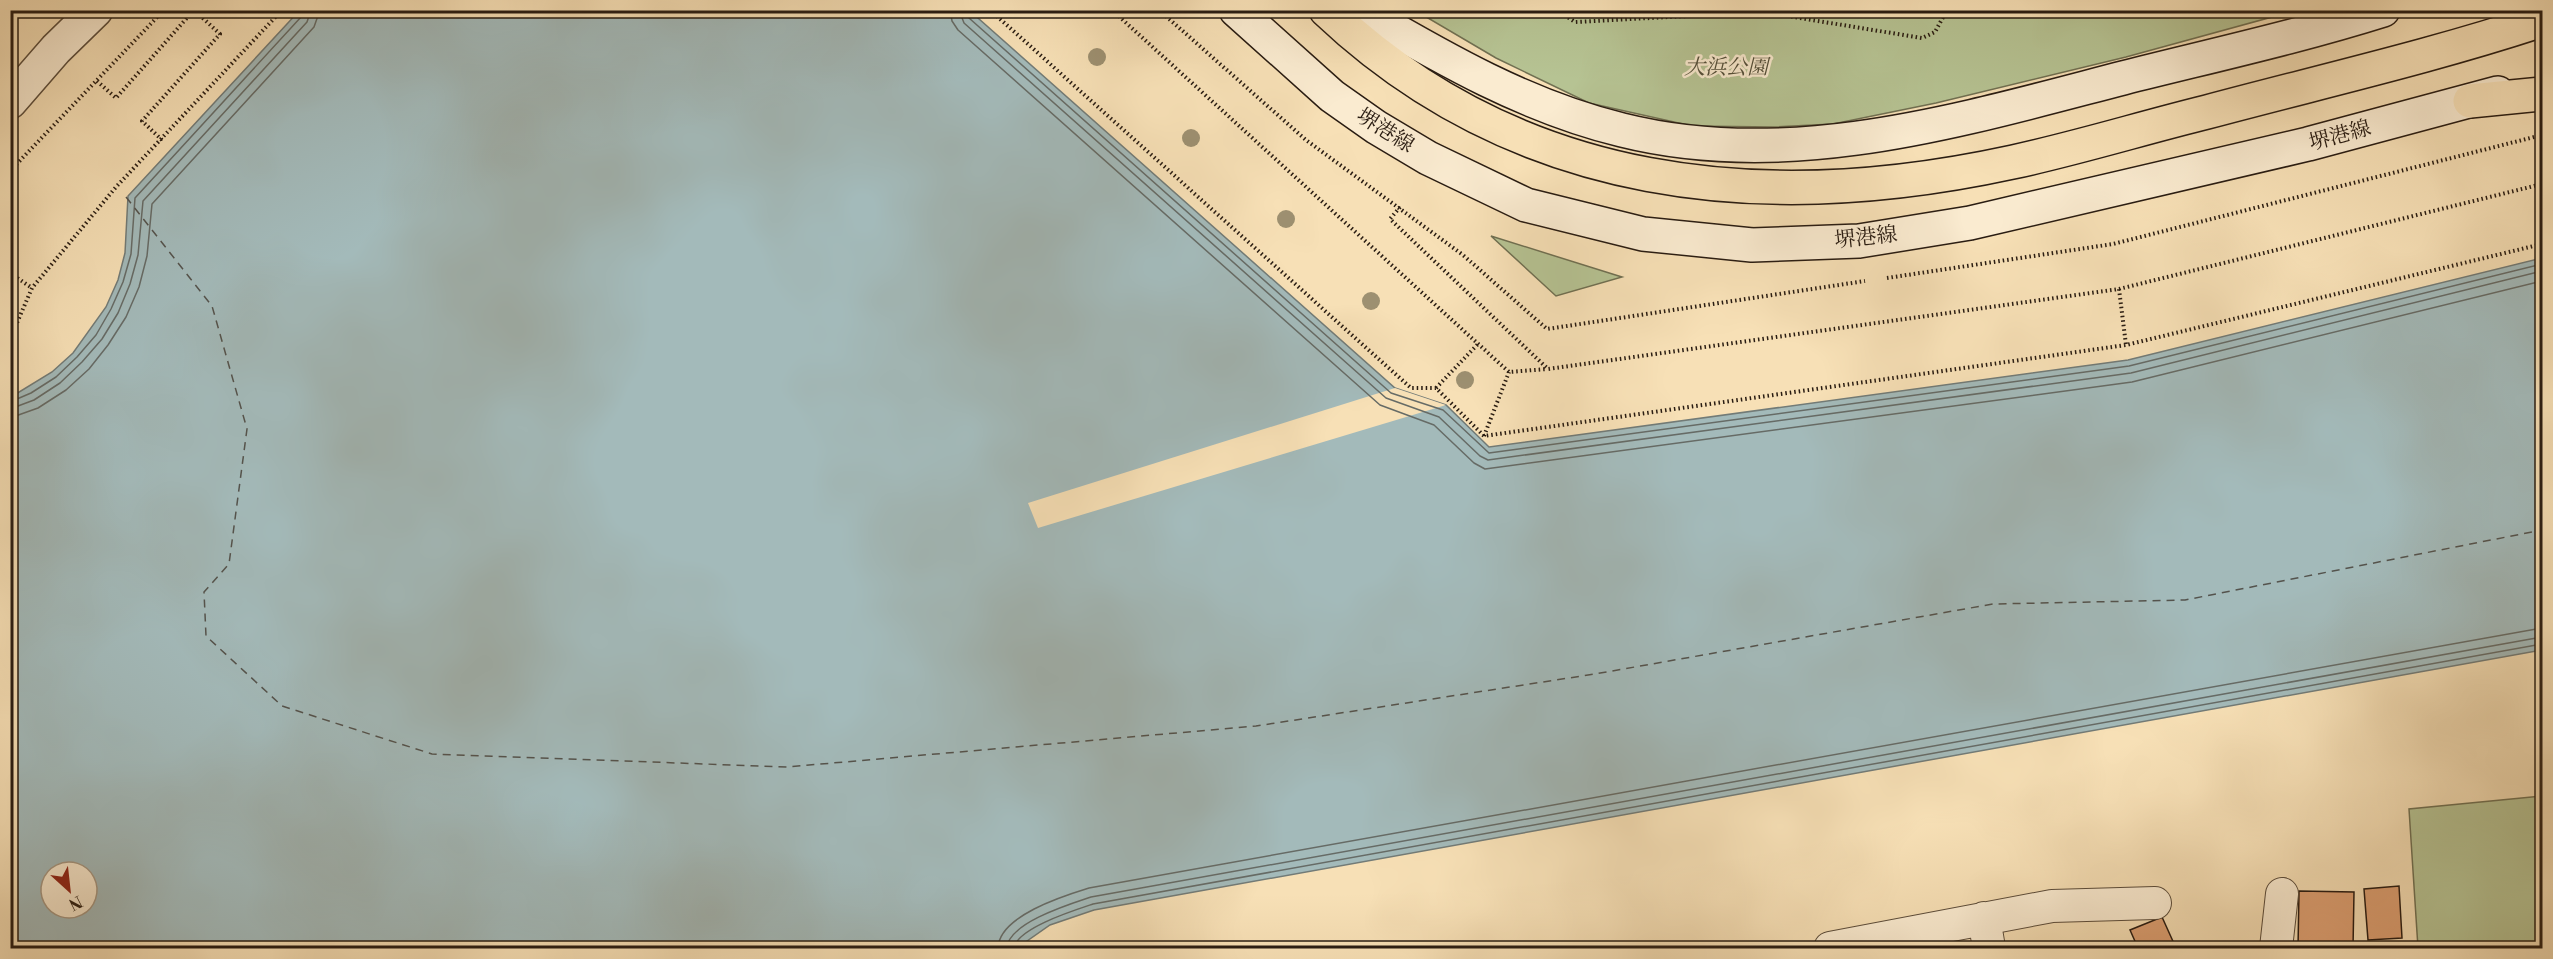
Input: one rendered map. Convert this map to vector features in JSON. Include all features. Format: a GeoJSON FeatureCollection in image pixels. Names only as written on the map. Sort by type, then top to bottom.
{"type":"FeatureCollection","features":[{"type":"Feature","properties":{"kind":"highway"},"geometry":{"type":"LineString","coordinates":[[1326,10],[1400,72],[1473,115],[1540,145],[1615,168],[1686,182],[1755,189],[1840,187],[1925,178],[2014,162],[2449,48],[2542,20]]}},
{"type":"Feature","properties":{"kind":"highway"},"geometry":{"type":"LineString","coordinates":[[2470,101],[2542,94]]}},
{"type":"Feature","properties":{"kind":"main road"},"geometry":{"type":"LineString","coordinates":[[10,102],[56,49],[96,10]]}},
{"type":"Feature","properties":{"kind":"main road","name":"堺港線"},"geometry":{"type":"LineString","coordinates":[[1236,10],[1332,96],[1376,127],[1428,158],[1526,205],[1643,234],[1752,245],[1859,241],[1970,223],[2308,144],[2470,101],[2542,79]]}},
{"type":"Feature","properties":{"kind":"main road"},"geometry":{"type":"LineString","coordinates":[[1360,10],[1455,65],[1562,113],[1623,131],[1688,142],[1754,146],[1824,143],[1893,133],[1976,116],[2382,10]]}},
{"type":"Feature","properties":{"kind":"street"},"geometry":{"type":"LineString","coordinates":[[2277,948],[2282,894]]}},
{"type":"Feature","properties":{"kind":"street"},"geometry":{"type":"LineString","coordinates":[[1830,948],[2052,906],[2155,903]]}},
{"type":"Feature","properties":{"kind":"street"},"geometry":{"type":"LineString","coordinates":[[1984,918],[1989,948]]}},
{"type":"Feature","properties":{"kind":"path"},"geometry":{"type":"LineString","coordinates":[[10,171],[164,10]]}},
{"type":"Feature","properties":{"kind":"path"},"geometry":{"type":"LineString","coordinates":[[97,81],[116,98],[194,10],[220,34],[142,121],[162,140]]}},
{"type":"Feature","properties":{"kind":"path"},"geometry":{"type":"LineString","coordinates":[[10,339],[32,288],[116,187],[282,10]]}},
{"type":"Feature","properties":{"kind":"path"},"geometry":{"type":"LineString","coordinates":[[990,10],[1411,388],[1436,388],[1484,436]]}},
{"type":"Feature","properties":{"kind":"path"},"geometry":{"type":"LineString","coordinates":[[1112,10],[1509,372],[1548,369],[2119,289],[2542,184]]}},
{"type":"Feature","properties":{"kind":"path"},"geometry":{"type":"LineString","coordinates":[[1557,10],[1575,22],[1763,12],[1922,38],[1935,32],[1947,10]]}},
{"type":"Feature","properties":{"kind":"path"},"geometry":{"type":"LineString","coordinates":[[1400,207],[1390,219],[1548,369]]}},
{"type":"Feature","properties":{"kind":"path"},"geometry":{"type":"LineString","coordinates":[[1484,436],[2126,345],[2542,244]]}},
{"type":"Feature","properties":{"kind":"path"},"geometry":{"type":"LineString","coordinates":[[10,273],[32,288]]}},
{"type":"Feature","properties":{"kind":"path"},"geometry":{"type":"LineString","coordinates":[[2119,289],[2126,345]]}},
{"type":"Feature","properties":{"kind":"path"},"geometry":{"type":"LineString","coordinates":[[1436,388],[1478,344]]}},
{"type":"Feature","properties":{"kind":"path"},"geometry":{"type":"LineString","coordinates":[[1484,436],[1509,372]]}},
{"type":"Feature","properties":{"kind":"green space","name":"大浜公園"},"geometry":{"type":"Polygon","coordinates":[[[1416,11],[2294,11],[2126,57],[1936,103],[1833,124],[1773,127],[1692,126],[1589,103],[1496,58],[1416,11]]]}},
{"type":"Feature","properties":{"kind":"green space"},"geometry":{"type":"Polygon","coordinates":[[[1491,236],[1622,277],[1556,296],[1491,236]]]}},
{"type":"Feature","properties":{"kind":"green space"},"geometry":{"type":"Polygon","coordinates":[[[2542,796],[2542,948],[2418,948],[2409,809],[2542,796]]]}},
{"type":"Feature","properties":{"kind":"water"},"geometry":{"type":"Polygon","coordinates":[[[299,11],[970,11],[1395,388],[1446,405],[1489,447],[2128,360],[2542,258],[2542,650],[1094,910],[1050,925],[1017,948],[11,948],[11,397],[52,372],[73,353],[106,307],[118,280],[125,253],[128,196],[299,11]]]}},
{"type":"Feature","properties":{"kind":"pier"},"geometry":{"type":"Polygon","coordinates":[[[1395,388],[1446,405],[1038,528],[1028,503],[1395,388]]]}},
{"type":"Feature","properties":{"kind":"building"},"geometry":{"type":"Polygon","coordinates":[[[2399,886],[2402,938],[2368,940],[2364,889],[2399,886]]]}},
{"type":"Feature","properties":{"kind":"building"},"geometry":{"type":"Polygon","coordinates":[[[2299,891],[2354,892],[2353,948],[2298,948],[2299,891]]]}},
{"type":"Feature","properties":{"kind":"building"},"geometry":{"type":"Polygon","coordinates":[[[2162,917],[2176,948],[2138,948],[2130,930],[2162,917]]]}},
{"type":"Feature","properties":{"kind":"building"},"geometry":{"type":"Polygon","coordinates":[[[2403,943],[2403,948],[2357,948],[2357,945],[2403,943]]]}},
{"type":"Feature","properties":{"kind":"ferry route"},"geometry":{"type":"LineString","coordinates":[[126,197],[212,306],[247,429],[229,564],[204,592],[206,636],[282,706],[432,754],[787,767],[1256,726],[1595,674],[1993,604],[2185,600],[2542,530]]}}]}
